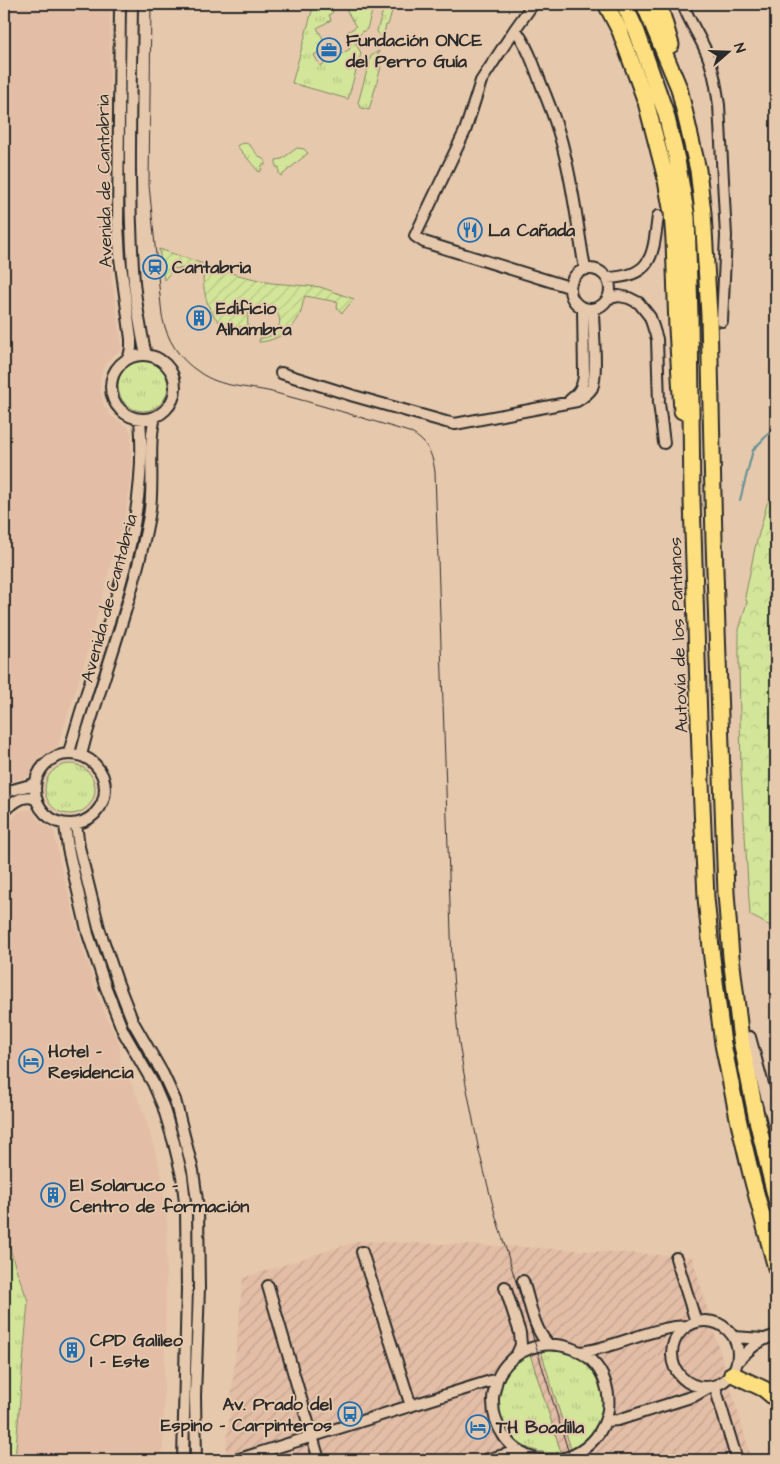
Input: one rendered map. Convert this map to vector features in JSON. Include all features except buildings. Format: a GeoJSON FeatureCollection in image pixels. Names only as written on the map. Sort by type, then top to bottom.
{"type":"FeatureCollection","features":[{"type":"Feature","properties":{"kind":"highway"},"geometry":{"type":"LineString","coordinates":[[606,4],[620,30],[646,102],[665,175],[672,213],[681,402],[688,485],[692,500]]}},
{"type":"Feature","properties":{"kind":"highway","name":"Autovía de los Pantanos"},"geometry":{"type":"LineString","coordinates":[[624,4],[638,32],[666,114],[677,160],[687,218],[692,500],[706,898],[724,1044],[739,1123],[776,1268]]}},
{"type":"Feature","properties":{"kind":"highway"},"geometry":{"type":"LineString","coordinates":[[644,4],[679,88],[698,170],[704,213],[707,258],[726,893],[731,957],[741,1040],[757,1120],[776,1199]]}},
{"type":"Feature","properties":{"kind":"highway"},"geometry":{"type":"LineString","coordinates":[[659,4],[678,71],[679,88]]}},
{"type":"Feature","properties":{"kind":"highway"},"geometry":{"type":"LineString","coordinates":[[730,942],[735,956],[766,1119],[776,1160]]}},
{"type":"Feature","properties":{"kind":"highway"},"geometry":{"type":"LineString","coordinates":[[735,1367],[776,1400]]}},
{"type":"Feature","properties":{"kind":"street","name":"Avenida de Cantabria"},"geometry":{"type":"LineString","coordinates":[[120,4],[118,223],[120,258],[131,340],[129,357]]}},
{"type":"Feature","properties":{"kind":"street","name":"Avenida de Cantabria"},"geometry":{"type":"LineString","coordinates":[[132,4],[131,221],[134,284],[146,355]]}},
{"type":"Feature","properties":{"kind":"street"},"geometry":{"type":"LineString","coordinates":[[533,4],[514,29],[481,81],[465,130],[415,236],[424,242],[569,287]]}},
{"type":"Feature","properties":{"kind":"street"},"geometry":{"type":"LineString","coordinates":[[684,4],[686,13],[711,63],[719,105],[726,236],[722,321]]}},
{"type":"Feature","properties":{"kind":"street"},"geometry":{"type":"LineString","coordinates":[[514,29],[525,44],[534,66],[551,109],[564,152],[574,197],[585,269]]}},
{"type":"Feature","properties":{"kind":"street"},"geometry":{"type":"LineString","coordinates":[[607,278],[623,278],[635,273],[646,265],[654,250],[658,216]]}},
{"type":"Feature","properties":{"kind":"street"},"geometry":{"type":"LineString","coordinates":[[585,269],[592,269],[600,271],[607,278],[610,288],[608,298],[602,306],[588,310],[576,305],[571,298],[569,287],[576,273],[585,269]]}},
{"type":"Feature","properties":{"kind":"street"},"geometry":{"type":"LineString","coordinates":[[608,298],[620,296],[629,298],[639,303],[650,317],[657,339],[664,443]]}},
{"type":"Feature","properties":{"kind":"street"},"geometry":{"type":"LineString","coordinates":[[281,373],[455,424],[567,402],[578,394],[583,386],[588,310]]}},
{"type":"Feature","properties":{"kind":"street"},"geometry":{"type":"LineString","coordinates":[[140,354],[146,355],[158,359],[172,373],[174,384],[173,396],[168,406],[162,412],[140,419],[124,413],[114,402],[110,387],[114,371],[123,361],[140,354]]}},
{"type":"Feature","properties":{"kind":"street","name":"Avenida de Cantabria"},"geometry":{"type":"LineString","coordinates":[[81,755],[133,584],[142,548],[149,512],[152,469],[152,425],[154,416]]}},
{"type":"Feature","properties":{"kind":"street","name":"Avenida de Cantabria"},"geometry":{"type":"LineString","coordinates":[[69,754],[130,548],[137,512],[141,472],[140,419]]}},
{"type":"Feature","properties":{"kind":"street"},"geometry":{"type":"LineString","coordinates":[[58,755],[81,755],[93,762],[102,774],[105,786],[104,798],[99,809],[90,818],[71,825],[56,822],[47,817],[39,808],[35,799],[34,784],[38,772],[47,762],[58,755]]}},
{"type":"Feature","properties":{"kind":"street"},"geometry":{"type":"LineString","coordinates":[[4,795],[34,784]]}},
{"type":"Feature","properties":{"kind":"street"},"geometry":{"type":"LineString","coordinates":[[4,812],[11,805],[26,797],[35,799]]}},
{"type":"Feature","properties":{"kind":"street"},"geometry":{"type":"LineString","coordinates":[[71,825],[68,849],[88,934],[123,1031],[153,1083],[163,1106],[182,1176],[186,1211],[187,1279],[183,1460]]}},
{"type":"Feature","properties":{"kind":"street"},"geometry":{"type":"LineString","coordinates":[[71,825],[79,847],[99,928],[118,984],[133,1022],[163,1074],[175,1100],[193,1171],[198,1208],[199,1261],[195,1405],[196,1460]]}},
{"type":"Feature","properties":{"kind":"street"},"geometry":{"type":"LineString","coordinates":[[750,1037],[776,1132]]}},
{"type":"Feature","properties":{"kind":"street"},"geometry":{"type":"LineString","coordinates":[[362,1252],[411,1406]]}},
{"type":"Feature","properties":{"kind":"street"},"geometry":{"type":"LineString","coordinates":[[676,1258],[692,1324]]}},
{"type":"Feature","properties":{"kind":"street"},"geometry":{"type":"LineString","coordinates":[[523,1281],[538,1327],[542,1337],[548,1344]]}},
{"type":"Feature","properties":{"kind":"street"},"geometry":{"type":"LineString","coordinates":[[268,1286],[319,1460]]}},
{"type":"Feature","properties":{"kind":"street"},"geometry":{"type":"LineString","coordinates":[[505,1287],[520,1333],[521,1345],[517,1354]]}},
{"type":"Feature","properties":{"kind":"street"},"geometry":{"type":"LineString","coordinates":[[580,1352],[597,1349],[673,1326],[705,1321],[721,1326],[734,1337],[738,1348],[735,1367]]}},
{"type":"Feature","properties":{"kind":"street"},"geometry":{"type":"LineString","coordinates":[[692,1324],[678,1335],[673,1348],[672,1360],[680,1376],[690,1384],[711,1387]]}},
{"type":"Feature","properties":{"kind":"street"},"geometry":{"type":"LineString","coordinates":[[606,1421],[618,1420],[694,1396],[725,1382],[747,1351],[763,1339],[776,1335]]}},
{"type":"Feature","properties":{"kind":"street"},"geometry":{"type":"LineString","coordinates":[[734,1337],[763,1339]]}},
{"type":"Feature","properties":{"kind":"street"},"geometry":{"type":"LineString","coordinates":[[552,1460],[536,1459],[519,1451],[504,1437],[495,1419],[493,1399],[497,1379],[505,1365],[517,1354],[532,1347],[548,1344],[564,1346],[580,1352],[595,1365],[605,1382],[609,1401],[606,1421],[596,1439],[579,1457],[556,1460]]}},
{"type":"Feature","properties":{"kind":"street"},"geometry":{"type":"LineString","coordinates":[[236,1460],[497,1379]]}},
{"type":"Feature","properties":{"kind":"street"},"geometry":{"type":"LineString","coordinates":[[711,1387],[737,1460]]}},
{"type":"Feature","properties":{"kind":"street"},"geometry":{"type":"LineString","coordinates":[[485,1460],[519,1451]]}},
{"type":"Feature","properties":{"kind":"shaded area"},"geometry":{"type":"Polygon","coordinates":[[[4,4],[110,4],[109,227],[112,281],[122,347],[107,362],[102,371],[100,389],[104,406],[111,416],[128,427],[131,433],[131,469],[126,512],[86,658],[57,748],[40,759],[29,776],[4,785],[4,4]]]}},
{"type":"Feature","properties":{"kind":"shaded area"},"geometry":{"type":"Polygon","coordinates":[[[31,809],[38,820],[54,831],[59,859],[93,981],[105,1014],[120,1045],[120,1064],[130,1081],[145,1116],[162,1177],[167,1224],[163,1452],[152,1460],[4,1460],[4,830],[19,811],[31,809]]]}},
{"type":"Feature","properties":{"kind":"shaded area"},"geometry":{"type":"Polygon","coordinates":[[[358,1241],[522,1247],[692,1257],[752,1460],[228,1460],[226,1450],[243,1278],[358,1241]]]}},
{"type":"Feature","properties":{"kind":"green space"},"geometry":{"type":"Polygon","coordinates":[[[314,4],[328,4],[333,12],[329,15],[331,20],[317,28],[325,42],[321,45],[323,49],[314,55],[320,66],[350,49],[346,38],[356,41],[361,53],[348,99],[292,83],[314,4]]]}},
{"type":"Feature","properties":{"kind":"green space"},"geometry":{"type":"Polygon","coordinates":[[[343,4],[374,4],[367,29],[357,37],[347,35],[347,32],[356,27],[343,4]]]}},
{"type":"Feature","properties":{"kind":"green space"},"geometry":{"type":"Polygon","coordinates":[[[385,4],[394,4],[382,40],[377,31],[385,4]]]}},
{"type":"Feature","properties":{"kind":"green space"},"geometry":{"type":"Polygon","coordinates":[[[379,51],[375,66],[381,67],[369,110],[361,108],[358,103],[371,56],[379,51]]]}},
{"type":"Feature","properties":{"kind":"green space"},"geometry":{"type":"Polygon","coordinates":[[[246,143],[259,157],[265,160],[265,165],[262,165],[259,172],[237,146],[246,143]]]}},
{"type":"Feature","properties":{"kind":"green space"},"geometry":{"type":"Polygon","coordinates":[[[297,148],[304,149],[308,153],[281,176],[279,174],[279,167],[276,167],[276,160],[282,159],[297,148]]]}},
{"type":"Feature","properties":{"kind":"green space"},"geometry":{"type":"Polygon","coordinates":[[[159,249],[230,273],[271,283],[320,287],[354,299],[342,313],[337,308],[338,302],[305,296],[301,312],[290,329],[279,337],[259,342],[260,338],[270,336],[276,332],[279,325],[277,312],[272,307],[265,305],[253,308],[248,315],[248,326],[239,327],[238,332],[228,328],[214,316],[206,300],[203,271],[174,268],[164,280],[159,249]]]}},
{"type":"Feature","properties":{"kind":"green space"},"geometry":{"type":"Polygon","coordinates":[[[143,361],[161,368],[168,386],[161,404],[143,411],[125,404],[118,386],[125,368],[143,361]]]}},
{"type":"Feature","properties":{"kind":"green space"},"geometry":{"type":"Polygon","coordinates":[[[776,490],[776,929],[750,915],[741,771],[739,630],[747,602],[745,597],[755,548],[767,504],[776,490]]]}},
{"type":"Feature","properties":{"kind":"green space"},"geometry":{"type":"Polygon","coordinates":[[[70,764],[88,771],[95,789],[88,807],[70,814],[52,807],[45,789],[52,771],[70,764]]]}},
{"type":"Feature","properties":{"kind":"green space"},"geometry":{"type":"Polygon","coordinates":[[[4,1227],[15,1266],[28,1301],[15,1460],[4,1460],[4,1227]]]}},
{"type":"Feature","properties":{"kind":"green space"},"geometry":{"type":"Polygon","coordinates":[[[540,1348],[563,1349],[576,1356],[592,1370],[601,1388],[602,1409],[599,1419],[589,1435],[571,1449],[540,1348]]]}},
{"type":"Feature","properties":{"kind":"green space"},"geometry":{"type":"Polygon","coordinates":[[[529,1351],[561,1452],[550,1453],[529,1449],[513,1438],[501,1420],[497,1402],[500,1382],[513,1365],[529,1351]]]}},
{"type":"Feature","properties":{"kind":"waterway"},"geometry":{"type":"LineString","coordinates":[[740,500],[753,450],[776,426]]}},
{"type":"Feature","properties":{"kind":"tram line"},"geometry":{"type":"LineString","coordinates":[[151,4],[149,185],[162,316],[167,333],[175,348],[192,367],[216,381],[272,392],[409,432],[424,443],[432,459],[435,473],[452,962],[458,1036],[479,1151],[495,1214],[571,1460]]}},
{"type":"Feature","properties":{"kind":"place","name":"Fundación ONCE del Perro Guía"},"geometry":{"type":"Point","coordinates":[329,50]}},
{"type":"Feature","properties":{"kind":"place","name":"La Cañada"},"geometry":{"type":"Point","coordinates":[470,230]}},
{"type":"Feature","properties":{"kind":"place","name":"Cantabria"},"geometry":{"type":"Point","coordinates":[155,267]}},
{"type":"Feature","properties":{"kind":"place","name":"Edificio Alhambra"},"geometry":{"type":"Point","coordinates":[199,318]}},
{"type":"Feature","properties":{"kind":"place","name":"Hotel - Residencia"},"geometry":{"type":"Point","coordinates":[31,1061]}},
{"type":"Feature","properties":{"kind":"place","name":"El Solaruco - Centro de formación"},"geometry":{"type":"Point","coordinates":[53,1195]}},
{"type":"Feature","properties":{"kind":"place","name":"CPD Galileo I - Este"},"geometry":{"type":"Point","coordinates":[72,1350]}},
{"type":"Feature","properties":{"kind":"place","name":"Av. Prado del Espino - Carpinteros"},"geometry":{"type":"Point","coordinates":[350,1414]}},
{"type":"Feature","properties":{"kind":"place","name":"TH Boadilla"},"geometry":{"type":"Point","coordinates":[478,1427]}}]}
